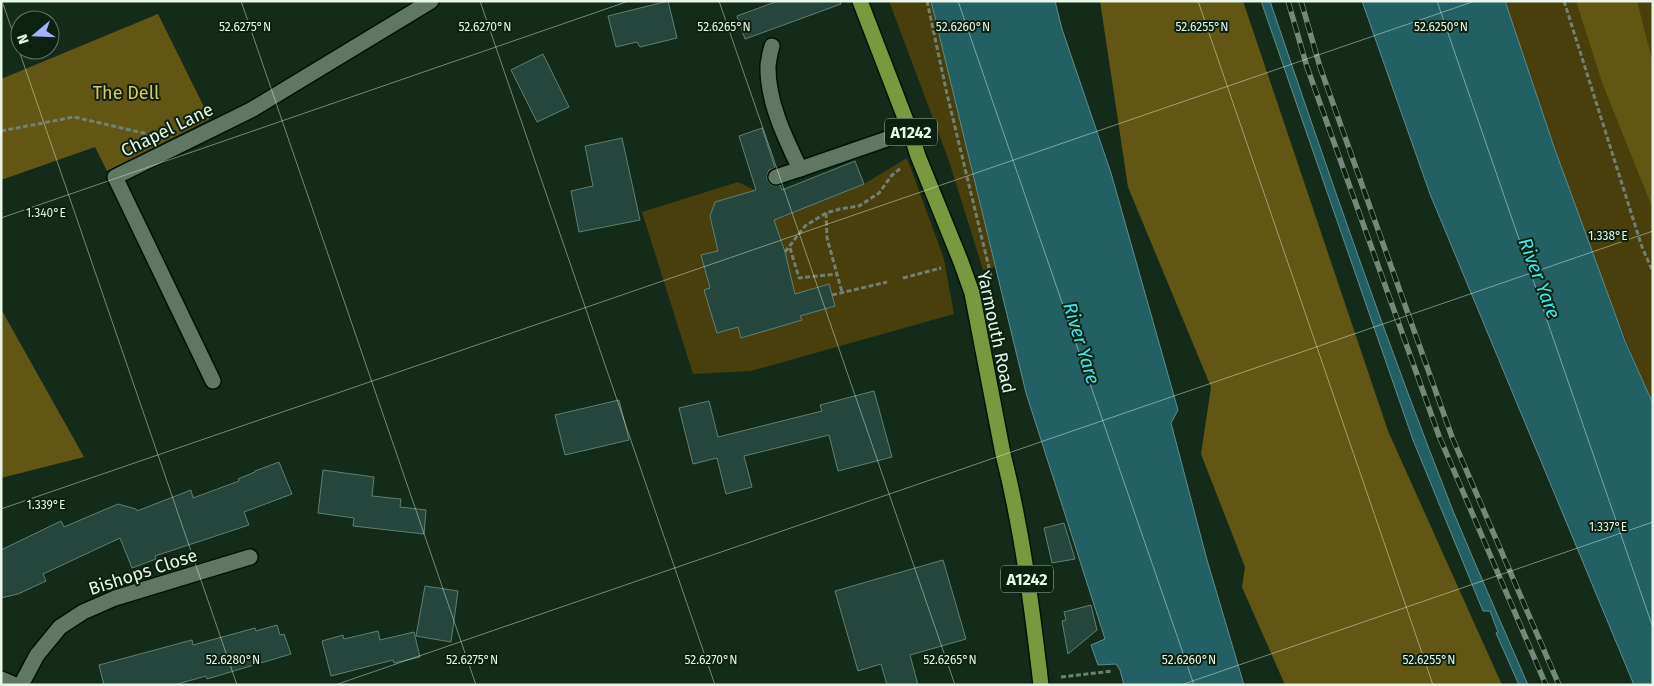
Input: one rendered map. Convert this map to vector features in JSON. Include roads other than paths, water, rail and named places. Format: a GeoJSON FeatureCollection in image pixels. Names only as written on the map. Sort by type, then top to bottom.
{"type":"FeatureCollection","features":[{"type":"Feature","properties":{"kind":"main road","name":"Yarmouth Road"},"geometry":{"type":"LineString","coordinates":[[860,1],[972,293],[1030,596],[1041,682]]}},
{"type":"Feature","properties":{"kind":"street","name":"Chapel Lane"},"geometry":{"type":"LineString","coordinates":[[213,381],[115,177],[251,110],[431,1]]}},
{"type":"Feature","properties":{"kind":"street"},"geometry":{"type":"LineString","coordinates":[[772,46],[768,66],[771,94],[785,137],[800,169]]}},
{"type":"Feature","properties":{"kind":"street"},"geometry":{"type":"LineString","coordinates":[[776,177],[910,131]]}},
{"type":"Feature","properties":{"kind":"street","name":"Bishops Close"},"geometry":{"type":"LineString","coordinates":[[21,685],[37,654],[60,628],[83,612],[115,598],[250,558]]}},
{"type":"Feature","properties":{"kind":"street"},"geometry":{"type":"LineString","coordinates":[[1,679],[15,685]]}},
{"type":"Feature","properties":{"kind":"water","name":"River Yare"},"geometry":{"type":"Polygon","coordinates":[[[931,1],[1055,1],[1062,29],[1111,173],[1178,410],[1171,423],[1207,560],[1244,685],[1124,685],[1120,670],[1116,664],[1098,665],[1091,645],[1105,639],[1026,393],[931,1]]]}},
{"type":"Feature","properties":{"kind":"water"},"geometry":{"type":"Polygon","coordinates":[[[1261,1],[1270,1],[1358,257],[1429,448],[1462,533],[1528,685],[1519,685],[1496,633],[1498,632],[1490,611],[1483,611],[1413,440],[1261,1]]]}},
{"type":"Feature","properties":{"kind":"water","name":"River Yare"},"geometry":{"type":"Polygon","coordinates":[[[1362,1],[1505,1],[1554,147],[1625,341],[1653,404],[1653,685],[1634,685],[1430,194],[1362,1]]]}},
{"type":"Feature","properties":{"kind":"railway"},"geometry":{"type":"LineString","coordinates":[[1288,1],[1307,67],[1439,436],[1546,685]]}},
{"type":"Feature","properties":{"kind":"railway"},"geometry":{"type":"LineString","coordinates":[[1301,1],[1320,67],[1452,437],[1559,685]]}},
{"type":"Feature","properties":{"kind":"park label","name":"The Dell"},"geometry":{"type":"Point","coordinates":[126,93]}}]}
